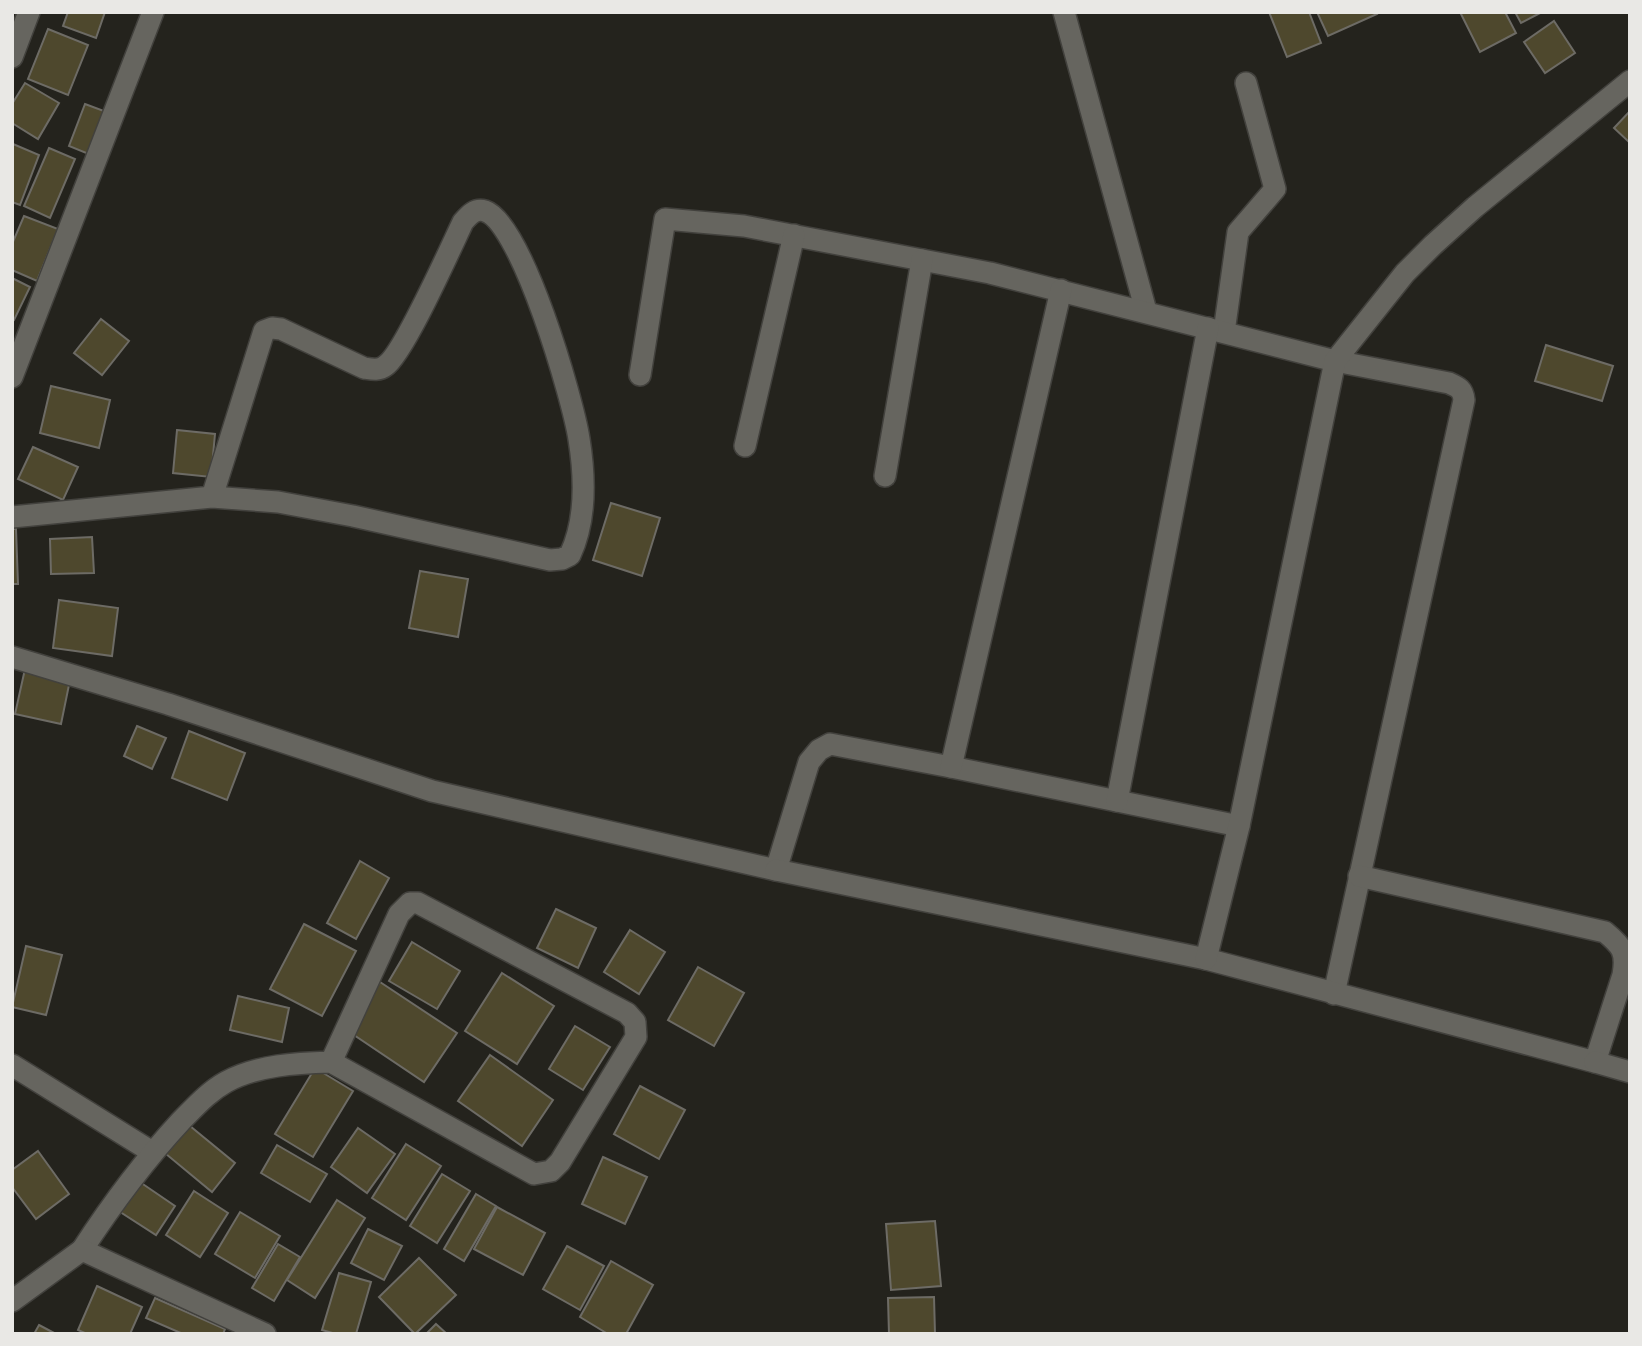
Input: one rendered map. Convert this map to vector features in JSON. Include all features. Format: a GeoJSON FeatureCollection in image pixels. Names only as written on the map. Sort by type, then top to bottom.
{"type":"FeatureCollection","features":[{"type":"Feature","properties":{"kind":"street"},"geometry":{"type":"LineString","coordinates":[[12,57],[29,12]]}},
{"type":"Feature","properties":{"kind":"street"},"geometry":{"type":"LineString","coordinates":[[12,377],[153,12]]}},
{"type":"Feature","properties":{"kind":"street"},"geometry":{"type":"LineString","coordinates":[[1064,12],[1146,312]]}},
{"type":"Feature","properties":{"kind":"street"},"geometry":{"type":"LineString","coordinates":[[1206,959],[1239,826],[1335,361],[1405,273],[1433,245],[1475,207],[1630,81]]}},
{"type":"Feature","properties":{"kind":"street"},"geometry":{"type":"LineString","coordinates":[[1118,801],[1238,232],[1275,189],[1246,83]]}},
{"type":"Feature","properties":{"kind":"street"},"geometry":{"type":"LineString","coordinates":[[12,517],[212,497],[278,502],[550,560],[570,555],[576,542],[583,494],[579,439],[545,314],[528,274],[501,226],[491,214],[484,210],[476,211],[463,222],[405,337],[386,366],[375,370],[364,368],[281,329],[264,331],[212,497]]}},
{"type":"Feature","properties":{"kind":"street"},"geometry":{"type":"LineString","coordinates":[[639,375],[665,219],[744,226],[990,273],[1335,361],[1458,386],[1464,395],[1334,994]]}},
{"type":"Feature","properties":{"kind":"street"},"geometry":{"type":"LineString","coordinates":[[745,446],[794,235]]}},
{"type":"Feature","properties":{"kind":"street"},"geometry":{"type":"LineString","coordinates":[[885,476],[922,260]]}},
{"type":"Feature","properties":{"kind":"street"},"geometry":{"type":"LineString","coordinates":[[951,767],[1061,290]]}},
{"type":"Feature","properties":{"kind":"street"},"geometry":{"type":"LineString","coordinates":[[12,657],[168,704],[432,791],[776,870],[1206,959],[1630,1072]]}},
{"type":"Feature","properties":{"kind":"street"},"geometry":{"type":"LineString","coordinates":[[776,870],[809,762],[819,750],[830,744],[1239,826]]}},
{"type":"Feature","properties":{"kind":"street"},"geometry":{"type":"LineString","coordinates":[[1359,876],[1605,932],[1620,944],[1625,960],[1623,975],[1595,1062]]}},
{"type":"Feature","properties":{"kind":"street"},"geometry":{"type":"LineString","coordinates":[[12,1301],[82,1250],[152,1152],[206,1095],[228,1081],[299,1063],[331,1062],[534,1174],[541,1175],[551,1171],[560,1162],[636,1037],[635,1022],[627,1013],[418,903],[410,903],[399,914],[331,1062]]}},
{"type":"Feature","properties":{"kind":"street"},"geometry":{"type":"LineString","coordinates":[[12,1065],[152,1152]]}},
{"type":"Feature","properties":{"kind":"street"},"geometry":{"type":"LineString","coordinates":[[82,1250],[265,1334]]}},
{"type":"Feature","properties":{"kind":"building"},"geometry":{"type":"Polygon","coordinates":[[[68,12],[105,12],[96,38],[63,26],[68,12]]]}},
{"type":"Feature","properties":{"kind":"building"},"geometry":{"type":"Polygon","coordinates":[[[1269,12],[1309,12],[1321,43],[1287,57],[1269,12]]]}},
{"type":"Feature","properties":{"kind":"building"},"geometry":{"type":"Polygon","coordinates":[[[1317,12],[1376,12],[1377,14],[1328,36],[1317,12]]]}},
{"type":"Feature","properties":{"kind":"building"},"geometry":{"type":"Polygon","coordinates":[[[1460,12],[1505,12],[1516,33],[1480,52],[1460,12]]]}},
{"type":"Feature","properties":{"kind":"building"},"geometry":{"type":"Polygon","coordinates":[[[1515,12],[1542,12],[1521,23],[1515,12]]]}},
{"type":"Feature","properties":{"kind":"building"},"geometry":{"type":"Polygon","coordinates":[[[1554,21],[1575,53],[1545,73],[1524,42],[1554,21]]]}},
{"type":"Feature","properties":{"kind":"building"},"geometry":{"type":"Polygon","coordinates":[[[48,29],[88,45],[68,95],[28,79],[48,29]]]}},
{"type":"Feature","properties":{"kind":"building"},"geometry":{"type":"Polygon","coordinates":[[[25,83],[59,103],[38,139],[12,123],[12,104],[25,83]]]}},
{"type":"Feature","properties":{"kind":"building"},"geometry":{"type":"Polygon","coordinates":[[[85,104],[112,114],[96,157],[69,146],[85,104]]]}},
{"type":"Feature","properties":{"kind":"building"},"geometry":{"type":"Polygon","coordinates":[[[1630,111],[1630,143],[1614,128],[1630,111]]]}},
{"type":"Feature","properties":{"kind":"building"},"geometry":{"type":"Polygon","coordinates":[[[13,144],[39,155],[20,205],[12,202],[13,144]]]}},
{"type":"Feature","properties":{"kind":"building"},"geometry":{"type":"Polygon","coordinates":[[[49,148],[75,159],[50,218],[24,206],[49,148]]]}},
{"type":"Feature","properties":{"kind":"building"},"geometry":{"type":"Polygon","coordinates":[[[24,216],[58,229],[37,281],[12,270],[12,244],[24,216]]]}},
{"type":"Feature","properties":{"kind":"building"},"geometry":{"type":"Polygon","coordinates":[[[12,278],[30,287],[14,320],[12,319],[12,278]]]}},
{"type":"Feature","properties":{"kind":"building"},"geometry":{"type":"Polygon","coordinates":[[[101,319],[129,341],[102,375],[74,353],[101,319]]]}},
{"type":"Feature","properties":{"kind":"building"},"geometry":{"type":"Polygon","coordinates":[[[1546,345],[1613,366],[1602,401],[1535,381],[1546,345]]]}},
{"type":"Feature","properties":{"kind":"building"},"geometry":{"type":"Polygon","coordinates":[[[51,386],[110,400],[99,448],[40,433],[51,386]]]}},
{"type":"Feature","properties":{"kind":"building"},"geometry":{"type":"Polygon","coordinates":[[[177,430],[215,434],[211,477],[173,473],[177,430]]]}},
{"type":"Feature","properties":{"kind":"building"},"geometry":{"type":"Polygon","coordinates":[[[33,447],[78,467],[63,500],[18,479],[33,447]]]}},
{"type":"Feature","properties":{"kind":"building"},"geometry":{"type":"Polygon","coordinates":[[[611,503],[660,518],[642,576],[593,560],[611,503]]]}},
{"type":"Feature","properties":{"kind":"building"},"geometry":{"type":"Polygon","coordinates":[[[12,529],[16,529],[18,584],[12,584],[12,529]]]}},
{"type":"Feature","properties":{"kind":"building"},"geometry":{"type":"Polygon","coordinates":[[[92,537],[94,573],[51,574],[50,539],[92,537]]]}},
{"type":"Feature","properties":{"kind":"building"},"geometry":{"type":"Polygon","coordinates":[[[420,571],[468,579],[458,637],[409,628],[420,571]]]}},
{"type":"Feature","properties":{"kind":"building"},"geometry":{"type":"Polygon","coordinates":[[[59,600],[118,608],[112,656],[53,648],[59,600]]]}},
{"type":"Feature","properties":{"kind":"building"},"geometry":{"type":"Polygon","coordinates":[[[25,669],[70,680],[61,724],[15,714],[25,669]]]}},
{"type":"Feature","properties":{"kind":"building"},"geometry":{"type":"Polygon","coordinates":[[[137,726],[166,738],[152,769],[124,756],[137,726]]]}},
{"type":"Feature","properties":{"kind":"building"},"geometry":{"type":"Polygon","coordinates":[[[189,731],[245,753],[227,800],[172,778],[189,731]]]}},
{"type":"Feature","properties":{"kind":"building"},"geometry":{"type":"Polygon","coordinates":[[[360,861],[389,878],[356,939],[327,923],[360,861]]]}},
{"type":"Feature","properties":{"kind":"building"},"geometry":{"type":"Polygon","coordinates":[[[556,909],[596,928],[578,968],[537,948],[556,909]]]}},
{"type":"Feature","properties":{"kind":"building"},"geometry":{"type":"Polygon","coordinates":[[[304,924],[356,951],[322,1016],[270,989],[304,924]]]}},
{"type":"Feature","properties":{"kind":"building"},"geometry":{"type":"Polygon","coordinates":[[[630,930],[665,952],[639,994],[604,972],[630,930]]]}},
{"type":"Feature","properties":{"kind":"building"},"geometry":{"type":"Polygon","coordinates":[[[412,942],[460,971],[437,1009],[389,981],[412,942]]]}},
{"type":"Feature","properties":{"kind":"building"},"geometry":{"type":"Polygon","coordinates":[[[26,946],[62,955],[46,1015],[12,1007],[26,946]]]}},
{"type":"Feature","properties":{"kind":"building"},"geometry":{"type":"Polygon","coordinates":[[[698,967],[744,993],[714,1046],[668,1020],[698,967]]]}},
{"type":"Feature","properties":{"kind":"building"},"geometry":{"type":"Polygon","coordinates":[[[502,973],[554,1006],[517,1064],[465,1031],[502,973]]]}},
{"type":"Feature","properties":{"kind":"building"},"geometry":{"type":"Polygon","coordinates":[[[380,982],[457,1033],[424,1082],[348,1031],[380,982]]]}},
{"type":"Feature","properties":{"kind":"building"},"geometry":{"type":"Polygon","coordinates":[[[238,996],[289,1008],[282,1042],[230,1030],[238,996]]]}},
{"type":"Feature","properties":{"kind":"building"},"geometry":{"type":"Polygon","coordinates":[[[575,1026],[610,1047],[583,1090],[549,1069],[575,1026]]]}},
{"type":"Feature","properties":{"kind":"building"},"geometry":{"type":"Polygon","coordinates":[[[490,1055],[553,1100],[522,1146],[458,1101],[490,1055]]]}},
{"type":"Feature","properties":{"kind":"building"},"geometry":{"type":"Polygon","coordinates":[[[315,1068],[353,1091],[313,1157],[275,1134],[315,1068]]]}},
{"type":"Feature","properties":{"kind":"building"},"geometry":{"type":"Polygon","coordinates":[[[640,1086],[685,1110],[659,1159],[614,1134],[640,1086]]]}},
{"type":"Feature","properties":{"kind":"building"},"geometry":{"type":"Polygon","coordinates":[[[190,1126],[235,1163],[212,1192],[166,1154],[190,1126]]]}},
{"type":"Feature","properties":{"kind":"building"},"geometry":{"type":"Polygon","coordinates":[[[358,1128],[395,1154],[367,1193],[331,1167],[358,1128]]]}},
{"type":"Feature","properties":{"kind":"building"},"geometry":{"type":"Polygon","coordinates":[[[406,1144],[441,1166],[406,1220],[372,1198],[406,1144]]]}},
{"type":"Feature","properties":{"kind":"building"},"geometry":{"type":"Polygon","coordinates":[[[277,1145],[327,1174],[310,1202],[261,1173],[277,1145]]]}},
{"type":"Feature","properties":{"kind":"building"},"geometry":{"type":"Polygon","coordinates":[[[38,1151],[69,1194],[36,1219],[12,1187],[12,1170],[38,1151]]]}},
{"type":"Feature","properties":{"kind":"building"},"geometry":{"type":"Polygon","coordinates":[[[603,1157],[647,1177],[625,1224],[582,1204],[603,1157]]]}},
{"type":"Feature","properties":{"kind":"building"},"geometry":{"type":"Polygon","coordinates":[[[442,1174],[470,1191],[437,1243],[410,1226],[442,1174]]]}},
{"type":"Feature","properties":{"kind":"building"},"geometry":{"type":"Polygon","coordinates":[[[134,1178],[175,1206],[156,1235],[114,1208],[134,1178]]]}},
{"type":"Feature","properties":{"kind":"building"},"geometry":{"type":"Polygon","coordinates":[[[194,1191],[228,1213],[200,1257],[166,1235],[194,1191]]]}},
{"type":"Feature","properties":{"kind":"building"},"geometry":{"type":"Polygon","coordinates":[[[476,1194],[496,1206],[464,1261],[444,1249],[476,1194]]]}},
{"type":"Feature","properties":{"kind":"building"},"geometry":{"type":"Polygon","coordinates":[[[337,1200],[365,1218],[315,1298],[287,1280],[337,1200]]]}},
{"type":"Feature","properties":{"kind":"building"},"geometry":{"type":"Polygon","coordinates":[[[497,1207],[545,1233],[523,1275],[474,1249],[497,1207]]]}},
{"type":"Feature","properties":{"kind":"building"},"geometry":{"type":"Polygon","coordinates":[[[240,1212],[280,1236],[255,1278],[215,1254],[240,1212]]]}},
{"type":"Feature","properties":{"kind":"building"},"geometry":{"type":"Polygon","coordinates":[[[935,1221],[941,1286],[891,1290],[886,1224],[935,1221]]]}},
{"type":"Feature","properties":{"kind":"building"},"geometry":{"type":"Polygon","coordinates":[[[368,1229],[402,1246],[384,1280],[351,1263],[368,1229]]]}},
{"type":"Feature","properties":{"kind":"building"},"geometry":{"type":"Polygon","coordinates":[[[278,1244],[300,1257],[274,1301],[252,1288],[278,1244]]]}},
{"type":"Feature","properties":{"kind":"building"},"geometry":{"type":"Polygon","coordinates":[[[567,1246],[604,1266],[580,1310],[543,1289],[567,1246]]]}},
{"type":"Feature","properties":{"kind":"building"},"geometry":{"type":"Polygon","coordinates":[[[419,1258],[456,1295],[415,1334],[379,1297],[419,1258]]]}},
{"type":"Feature","properties":{"kind":"building"},"geometry":{"type":"Polygon","coordinates":[[[611,1261],[653,1285],[626,1334],[608,1334],[580,1317],[611,1261]]]}},
{"type":"Feature","properties":{"kind":"building"},"geometry":{"type":"Polygon","coordinates":[[[339,1273],[371,1282],[356,1334],[336,1334],[322,1330],[339,1273]]]}},
{"type":"Feature","properties":{"kind":"building"},"geometry":{"type":"Polygon","coordinates":[[[97,1286],[142,1307],[130,1334],[87,1334],[78,1330],[97,1286]]]}},
{"type":"Feature","properties":{"kind":"building"},"geometry":{"type":"Polygon","coordinates":[[[934,1297],[935,1334],[889,1334],[888,1298],[934,1297]]]}},
{"type":"Feature","properties":{"kind":"building"},"geometry":{"type":"Polygon","coordinates":[[[155,1298],[225,1329],[223,1334],[183,1334],[146,1318],[155,1298]]]}},
{"type":"Feature","properties":{"kind":"building"},"geometry":{"type":"Polygon","coordinates":[[[436,1324],[447,1334],[426,1334],[436,1324]]]}},
{"type":"Feature","properties":{"kind":"building"},"geometry":{"type":"Polygon","coordinates":[[[39,1325],[56,1334],[34,1334],[39,1325]]]}}]}
